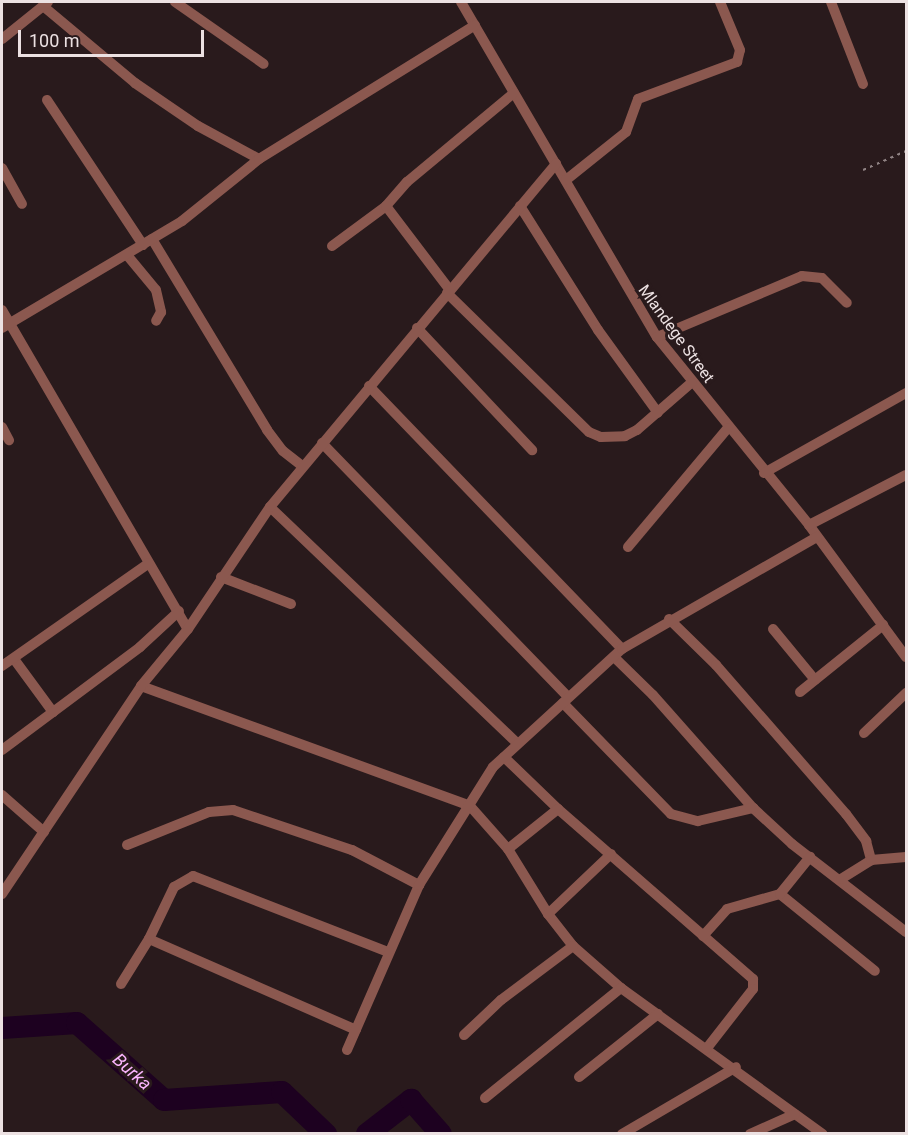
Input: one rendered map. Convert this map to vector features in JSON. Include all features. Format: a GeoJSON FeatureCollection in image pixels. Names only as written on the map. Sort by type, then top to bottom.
{"type":"FeatureCollection","features":[{"type":"Feature","properties":{"kind":"street"},"geometry":{"type":"LineString","coordinates":[[175,2],[264,64]]}},
{"type":"Feature","properties":{"kind":"street","name":"Mlandege Street"},"geometry":{"type":"LineString","coordinates":[[461,2],[657,337],[764,473],[809,525],[906,657]]}},
{"type":"Feature","properties":{"kind":"street"},"geometry":{"type":"LineString","coordinates":[[566,180],[626,132],[638,99],[738,62],[740,50],[720,2]]}},
{"type":"Feature","properties":{"kind":"street"},"geometry":{"type":"LineString","coordinates":[[831,2],[863,84]]}},
{"type":"Feature","properties":{"kind":"street"},"geometry":{"type":"LineString","coordinates":[[2,39],[45,4],[135,83],[198,126],[259,159]]}},
{"type":"Feature","properties":{"kind":"street"},"geometry":{"type":"LineString","coordinates":[[5,326],[182,220],[259,159],[475,25]]}},
{"type":"Feature","properties":{"kind":"street"},"geometry":{"type":"LineString","coordinates":[[332,246],[386,206],[407,182],[514,93]]}},
{"type":"Feature","properties":{"kind":"street"},"geometry":{"type":"LineString","coordinates":[[47,100],[147,242],[267,430],[283,451],[302,466]]}},
{"type":"Feature","properties":{"kind":"street"},"geometry":{"type":"LineString","coordinates":[[2,894],[141,686],[188,629],[221,576],[270,507],[417,327],[556,164]]}},
{"type":"Feature","properties":{"kind":"street"},"geometry":{"type":"LineString","coordinates":[[2,168],[22,204]]}},
{"type":"Feature","properties":{"kind":"street"},"geometry":{"type":"LineString","coordinates":[[386,206],[448,291],[589,432],[601,437],[625,436],[658,412],[691,382]]}},
{"type":"Feature","properties":{"kind":"street"},"geometry":{"type":"LineString","coordinates":[[520,206],[598,330],[658,412]]}},
{"type":"Feature","properties":{"kind":"street"},"geometry":{"type":"LineString","coordinates":[[127,255],[156,290],[161,312],[156,321]]}},
{"type":"Feature","properties":{"kind":"street"},"geometry":{"type":"LineString","coordinates":[[657,337],[802,276],[822,278],[847,303]]}},
{"type":"Feature","properties":{"kind":"street"},"geometry":{"type":"LineString","coordinates":[[2,310],[5,326],[188,629]]}},
{"type":"Feature","properties":{"kind":"street"},"geometry":{"type":"LineString","coordinates":[[417,327],[532,450]]}},
{"type":"Feature","properties":{"kind":"street"},"geometry":{"type":"LineString","coordinates":[[369,386],[618,653],[753,808],[810,857],[906,932]]}},
{"type":"Feature","properties":{"kind":"street"},"geometry":{"type":"LineString","coordinates":[[764,473],[906,393]]}},
{"type":"Feature","properties":{"kind":"street"},"geometry":{"type":"LineString","coordinates":[[2,427],[9,440]]}},
{"type":"Feature","properties":{"kind":"street"},"geometry":{"type":"LineString","coordinates":[[628,547],[728,428]]}},
{"type":"Feature","properties":{"kind":"street"},"geometry":{"type":"LineString","coordinates":[[322,443],[671,814],[698,820],[753,808]]}},
{"type":"Feature","properties":{"kind":"street"},"geometry":{"type":"LineString","coordinates":[[809,525],[906,474]]}},
{"type":"Feature","properties":{"kind":"street"},"geometry":{"type":"LineString","coordinates":[[270,507],[517,743]]}},
{"type":"Feature","properties":{"kind":"street"},"geometry":{"type":"LineString","coordinates":[[347,1050],[419,885],[493,767],[618,653],[669,619],[817,537]]}},
{"type":"Feature","properties":{"kind":"street"},"geometry":{"type":"LineString","coordinates":[[2,666],[149,563]]}},
{"type":"Feature","properties":{"kind":"street"},"geometry":{"type":"LineString","coordinates":[[221,576],[291,604]]}},
{"type":"Feature","properties":{"kind":"street"},"geometry":{"type":"LineString","coordinates":[[2,750],[140,647],[179,611]]}},
{"type":"Feature","properties":{"kind":"street"},"geometry":{"type":"LineString","coordinates":[[669,619],[716,665],[856,827],[866,841],[871,860]]}},
{"type":"Feature","properties":{"kind":"street"},"geometry":{"type":"LineString","coordinates":[[800,692],[883,626]]}},
{"type":"Feature","properties":{"kind":"street"},"geometry":{"type":"LineString","coordinates":[[773,629],[815,680]]}},
{"type":"Feature","properties":{"kind":"street"},"geometry":{"type":"LineString","coordinates":[[14,659],[52,712]]}},
{"type":"Feature","properties":{"kind":"street"},"geometry":{"type":"LineString","coordinates":[[141,686],[470,806],[508,849],[548,915],[573,946],[621,988],[736,1067],[824,1134]]}},
{"type":"Feature","properties":{"kind":"street"},"geometry":{"type":"LineString","coordinates":[[864,733],[906,693]]}},
{"type":"Feature","properties":{"kind":"street"},"geometry":{"type":"LineString","coordinates":[[504,757],[558,809],[755,982],[707,1048]]}},
{"type":"Feature","properties":{"kind":"street"},"geometry":{"type":"LineString","coordinates":[[2,795],[44,832]]}},
{"type":"Feature","properties":{"kind":"street"},"geometry":{"type":"LineString","coordinates":[[508,849],[558,809]]}},
{"type":"Feature","properties":{"kind":"street"},"geometry":{"type":"LineString","coordinates":[[127,845],[209,812],[233,810],[352,850],[419,885]]}},
{"type":"Feature","properties":{"kind":"street"},"geometry":{"type":"LineString","coordinates":[[548,915],[611,854]]}},
{"type":"Feature","properties":{"kind":"street"},"geometry":{"type":"LineString","coordinates":[[703,936],[727,909],[780,894],[810,857]]}},
{"type":"Feature","properties":{"kind":"street"},"geometry":{"type":"LineString","coordinates":[[841,879],[871,860],[906,857]]}},
{"type":"Feature","properties":{"kind":"street"},"geometry":{"type":"LineString","coordinates":[[121,984],[149,939],[174,887],[186,878],[201,876],[388,952]]}},
{"type":"Feature","properties":{"kind":"street"},"geometry":{"type":"LineString","coordinates":[[780,894],[875,971]]}},
{"type":"Feature","properties":{"kind":"street"},"geometry":{"type":"LineString","coordinates":[[149,939],[356,1029]]}},
{"type":"Feature","properties":{"kind":"street"},"geometry":{"type":"LineString","coordinates":[[464,1035],[501,1000],[573,946]]}},
{"type":"Feature","properties":{"kind":"street"},"geometry":{"type":"LineString","coordinates":[[484,1098],[621,988]]}},
{"type":"Feature","properties":{"kind":"street"},"geometry":{"type":"LineString","coordinates":[[579,1077],[658,1014]]}},
{"type":"Feature","properties":{"kind":"street"},"geometry":{"type":"LineString","coordinates":[[622,1134],[736,1067]]}},
{"type":"Feature","properties":{"kind":"street"},"geometry":{"type":"LineString","coordinates":[[750,1134],[795,1114]]}},
{"type":"Feature","properties":{"kind":"path"},"geometry":{"type":"LineString","coordinates":[[863,170],[906,151]]}},
{"type":"Feature","properties":{"kind":"waterway","name":"Burka"},"geometry":{"type":"LineString","coordinates":[[2,1028],[77,1023],[164,1100],[282,1092],[326,1134]]}},
{"type":"Feature","properties":{"kind":"waterway","name":"Burka"},"geometry":{"type":"LineString","coordinates":[[367,1134],[411,1100],[441,1134]]}}]}
